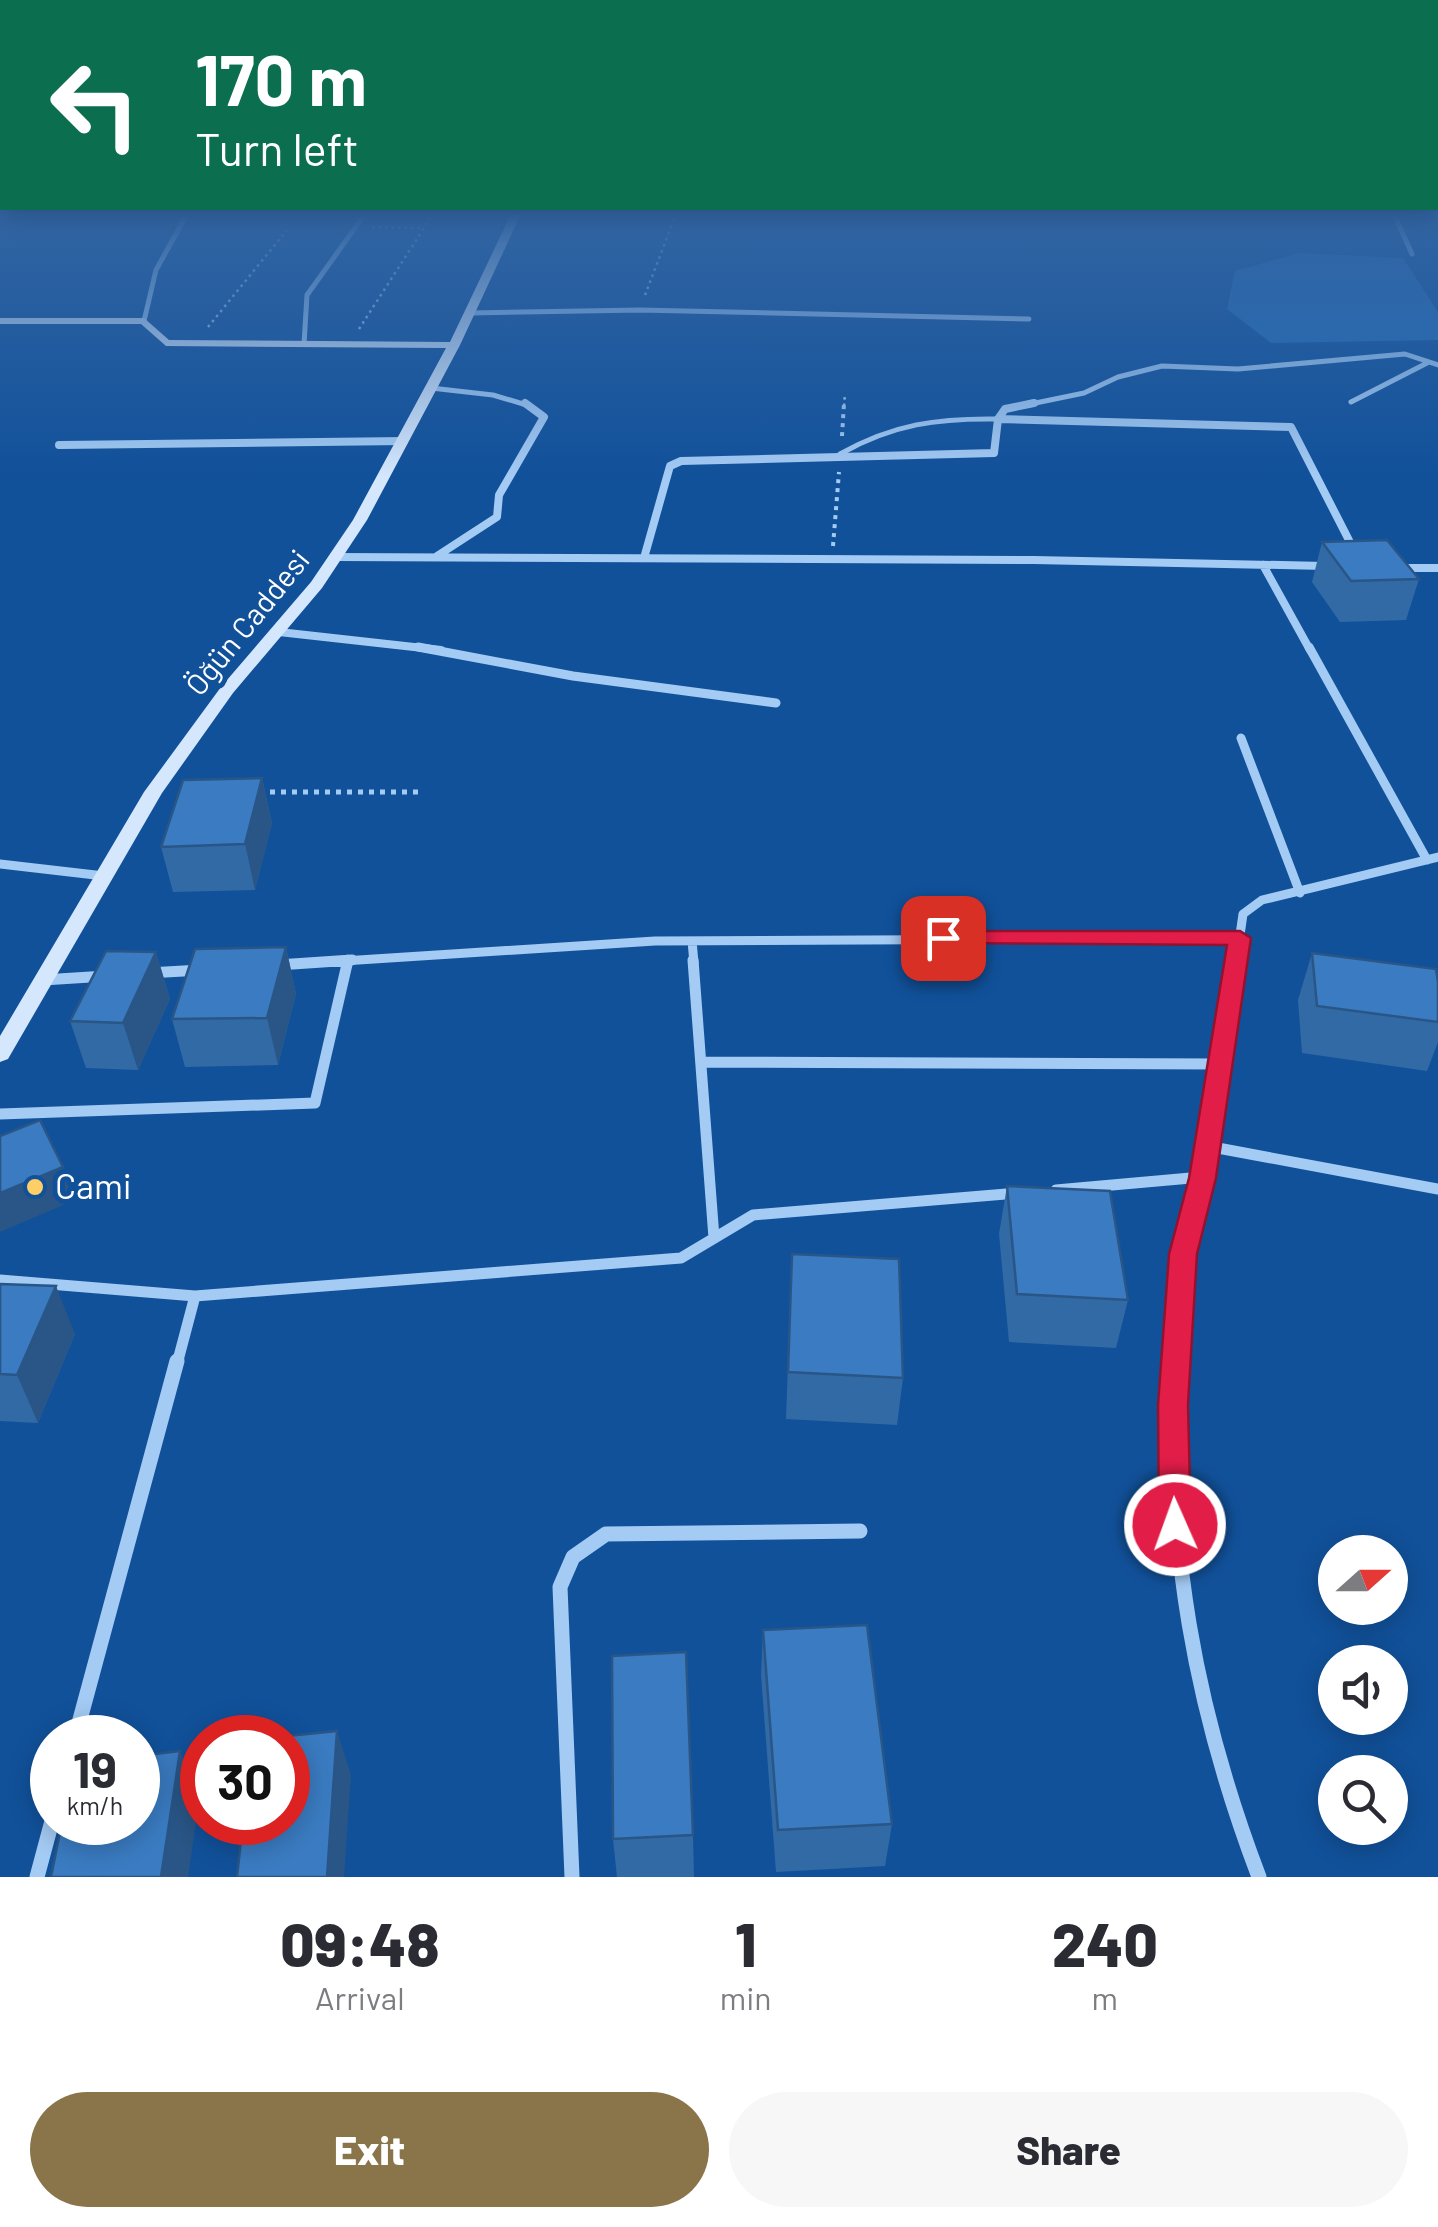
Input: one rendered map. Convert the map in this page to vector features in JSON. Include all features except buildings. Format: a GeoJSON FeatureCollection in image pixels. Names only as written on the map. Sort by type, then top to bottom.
{"type":"FeatureCollection","features":[{"type":"Feature","properties":{"kind":"street"},"geometry":{"type":"LineString","coordinates":[[144,321],[149,302]]}},
{"type":"Feature","properties":{"kind":"street"},"geometry":{"type":"LineString","coordinates":[[304,344],[307,302]]}},
{"type":"Feature","properties":{"kind":"street","name":"Öğün Caddesi"},"geometry":{"type":"LineString","coordinates":[[0,1054],[153,792],[227,690],[279,632],[336,557],[404,441],[474,302]]}},
{"type":"Feature","properties":{"kind":"street"},"geometry":{"type":"LineString","coordinates":[[469,313],[640,310],[1029,318]]}},
{"type":"Feature","properties":{"kind":"street"},"geometry":{"type":"LineString","coordinates":[[0,321],[144,321],[166,343],[454,345]]}},
{"type":"Feature","properties":{"kind":"street"},"geometry":{"type":"LineString","coordinates":[[644,558],[670,466],[692,458],[994,453],[998,419],[1011,407],[1084,393],[1118,376],[1162,366],[1238,369],[1405,354],[1438,365]]}},
{"type":"Feature","properties":{"kind":"street"},"geometry":{"type":"LineString","coordinates":[[1351,402],[1429,362]]}},
{"type":"Feature","properties":{"kind":"street"},"geometry":{"type":"LineString","coordinates":[[432,388],[522,401],[540,410],[544,417],[499,494],[497,517],[435,558]]}},
{"type":"Feature","properties":{"kind":"street"},"geometry":{"type":"LineString","coordinates":[[998,419],[1291,427],[1362,567]]}},
{"type":"Feature","properties":{"kind":"street"},"geometry":{"type":"LineString","coordinates":[[59,445],[404,441]]}},
{"type":"Feature","properties":{"kind":"street"},"geometry":{"type":"LineString","coordinates":[[336,557],[1343,566]]}},
{"type":"Feature","properties":{"kind":"street"},"geometry":{"type":"LineString","coordinates":[[1260,1877],[1210,1742],[1179,1589],[1173,1475],[1176,1326],[1183,1254],[1202,1178],[1243,914],[1276,894],[1300,894],[1432,859],[1264,565]]}},
{"type":"Feature","properties":{"kind":"street"},"geometry":{"type":"LineString","coordinates":[[1382,567],[1438,568]]}},
{"type":"Feature","properties":{"kind":"street"},"geometry":{"type":"LineString","coordinates":[[279,632],[406,645],[573,676],[776,704]]}},
{"type":"Feature","properties":{"kind":"street"},"geometry":{"type":"LineString","coordinates":[[1241,738],[1300,894]]}},
{"type":"Feature","properties":{"kind":"street"},"geometry":{"type":"LineString","coordinates":[[0,864],[104,876]]}},
{"type":"Feature","properties":{"kind":"street"},"geometry":{"type":"LineString","coordinates":[[272,965],[692,941],[1240,938]]}},
{"type":"Feature","properties":{"kind":"street"},"geometry":{"type":"LineString","coordinates":[[692,941],[714,1238]]}},
{"type":"Feature","properties":{"kind":"street"},"geometry":{"type":"LineString","coordinates":[[0,1114],[315,1103],[348,960]]}},
{"type":"Feature","properties":{"kind":"street"},"geometry":{"type":"LineString","coordinates":[[138,974],[214,969]]}},
{"type":"Feature","properties":{"kind":"street"},"geometry":{"type":"LineString","coordinates":[[42,980],[119,975]]}},
{"type":"Feature","properties":{"kind":"street"},"geometry":{"type":"LineString","coordinates":[[702,1062],[1220,1064]]}},
{"type":"Feature","properties":{"kind":"street"},"geometry":{"type":"LineString","coordinates":[[1207,1146],[1438,1189]]}},
{"type":"Feature","properties":{"kind":"street"},"geometry":{"type":"LineString","coordinates":[[1046,1190],[1202,1178]]}},
{"type":"Feature","properties":{"kind":"street"},"geometry":{"type":"LineString","coordinates":[[0,1280],[195,1296],[681,1258],[754,1215],[1027,1192]]}},
{"type":"Feature","properties":{"kind":"street"},"geometry":{"type":"LineString","coordinates":[[81,1715],[195,1296]]}},
{"type":"Feature","properties":{"kind":"street"},"geometry":{"type":"LineString","coordinates":[[572,1877],[560,1588],[574,1556],[606,1534],[860,1531]]}},
{"type":"Feature","properties":{"kind":"street"},"geometry":{"type":"LineString","coordinates":[[37,1877],[46,1845]]}},
{"type":"Feature","properties":{"kind":"lane"},"geometry":{"type":"LineString","coordinates":[[840,454],[872,434],[908,422],[948,417],[998,419]]}},
{"type":"Feature","properties":{"kind":"path"},"geometry":{"type":"LineString","coordinates":[[226,328],[207,327],[228,302]]}},
{"type":"Feature","properties":{"kind":"path"},"geometry":{"type":"LineString","coordinates":[[372,329],[359,329],[377,302]]}},
{"type":"Feature","properties":{"kind":"path"},"geometry":{"type":"LineString","coordinates":[[640,310],[643,302]]}},
{"type":"Feature","properties":{"kind":"path"},"geometry":{"type":"LineString","coordinates":[[832,559],[845,394]]}},
{"type":"Feature","properties":{"kind":"path"},"geometry":{"type":"LineString","coordinates":[[249,792],[421,792]]}},
{"type":"Feature","properties":{"kind":"shaded area"},"geometry":{"type":"Polygon","coordinates":[[[1229,302],[1431,302],[1438,312],[1438,340],[1271,343],[1227,309],[1229,302]]]}},
{"type":"Feature","properties":{"kind":"place","name":"Cami"},"geometry":{"type":"Point","coordinates":[35,1187]}},
{"type":"Feature","properties":{"kind":"route"},"geometry":{"type":"LineString","coordinates":[[943,938],[1240,938],[1202,1178],[1183,1254],[1173,1405],[1175,1525]]}}]}
